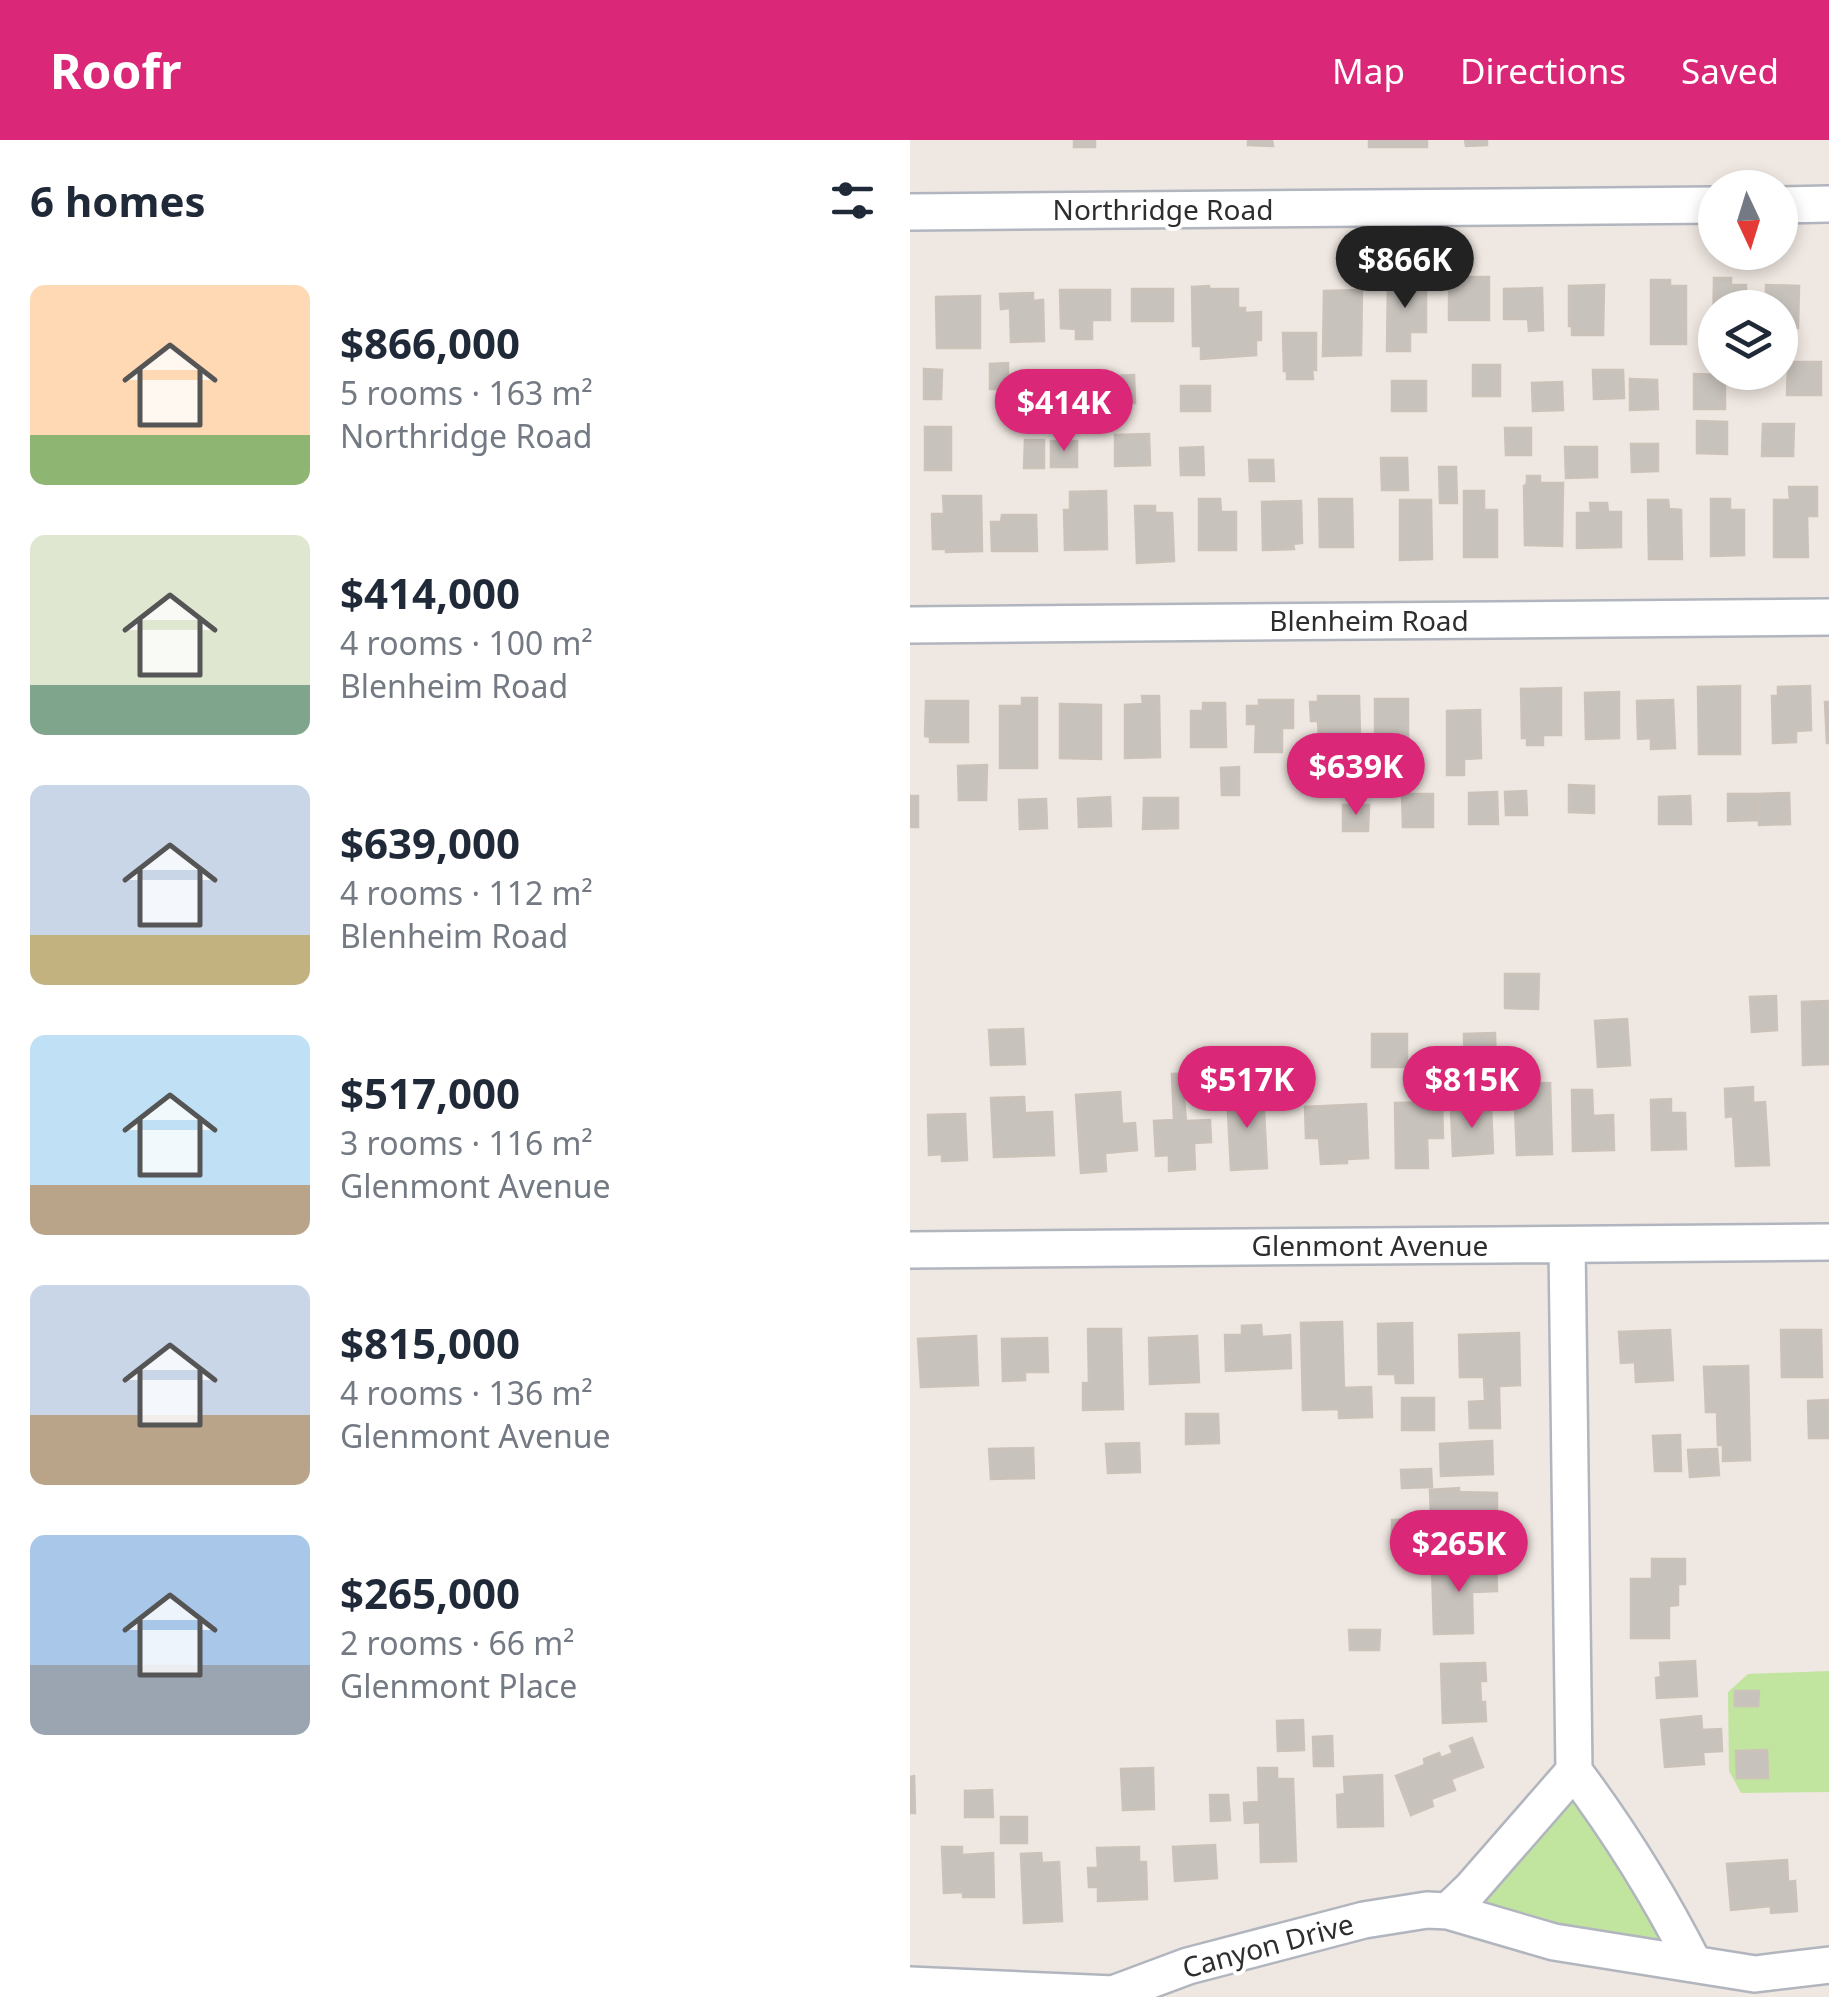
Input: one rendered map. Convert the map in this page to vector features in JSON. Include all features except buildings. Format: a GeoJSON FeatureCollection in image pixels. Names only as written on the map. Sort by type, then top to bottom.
{"type":"FeatureCollection","features":[{"type":"Feature","properties":{"kind":"street"},"geometry":{"type":"LineString","coordinates":[[1798,205],[1829,204]]}},
{"type":"Feature","properties":{"kind":"street","name":"Northridge Road"},"geometry":{"type":"LineString","coordinates":[[910,212],[1698,205]]}},
{"type":"Feature","properties":{"kind":"street","name":"Blenheim Road"},"geometry":{"type":"LineString","coordinates":[[910,625],[1829,617]]}},
{"type":"Feature","properties":{"kind":"street","name":"Glenmont Avenue"},"geometry":{"type":"LineString","coordinates":[[910,1250],[1829,1242]]}},
{"type":"Feature","properties":{"kind":"street"},"geometry":{"type":"LineString","coordinates":[[1567,1245],[1574,1771],[1646,1880],[1694,1964]]}},
{"type":"Feature","properties":{"kind":"street"},"geometry":{"type":"LineString","coordinates":[[1448,1911],[1574,1771]]}},
{"type":"Feature","properties":{"kind":"street","name":"Canyon Drive"},"geometry":{"type":"LineString","coordinates":[[910,1985],[1112,1995],[1188,1966],[1364,1920],[1427,1910],[1448,1911],[1554,1942],[1755,1974],[1829,1964]]}},
{"type":"Feature","properties":{"kind":"green space"},"geometry":{"type":"Polygon","coordinates":[[[1829,1671],[1829,1792],[1741,1793],[1729,1771],[1728,1692],[1748,1674],[1829,1671]]]}},
{"type":"Feature","properties":{"kind":"green space"},"geometry":{"type":"Polygon","coordinates":[[[1574,1771],[1694,1964],[1448,1911],[1574,1771]]]}}]}
